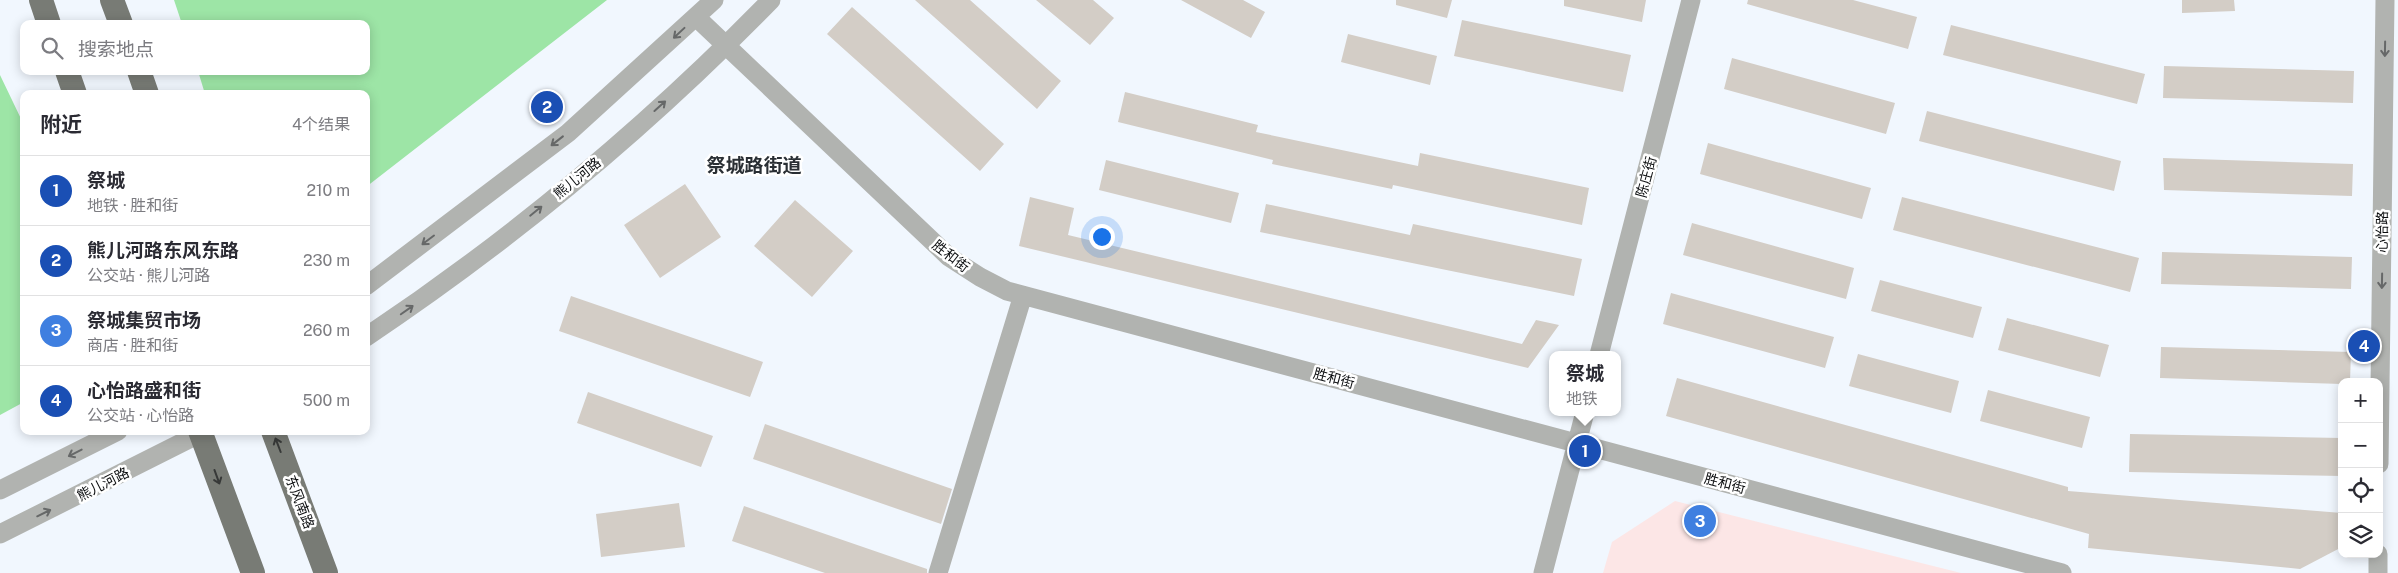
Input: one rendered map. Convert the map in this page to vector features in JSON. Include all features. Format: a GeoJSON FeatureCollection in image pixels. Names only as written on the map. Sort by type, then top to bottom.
{"type":"FeatureCollection","features":[{"type":"Feature","properties":{"kind":"main road"},"geometry":{"type":"LineString","coordinates":[[41,0],[48,20]]}},
{"type":"Feature","properties":{"kind":"main road"},"geometry":{"type":"LineString","coordinates":[[112,0],[120,20]]}},
{"type":"Feature","properties":{"kind":"main road"},"geometry":{"type":"LineString","coordinates":[[68,75],[74,90]]}},
{"type":"Feature","properties":{"kind":"main road"},"geometry":{"type":"LineString","coordinates":[[140,75],[146,90]]}},
{"type":"Feature","properties":{"kind":"main road"},"geometry":{"type":"LineString","coordinates":[[203,435],[253,573]]}},
{"type":"Feature","properties":{"kind":"main road","name":"东风南路"},"geometry":{"type":"LineString","coordinates":[[274,435],[326,573]]}},
{"type":"Feature","properties":{"kind":"street"},"geometry":{"type":"LineString","coordinates":[[370,283],[568,133],[714,0]]}},
{"type":"Feature","properties":{"kind":"street","name":"熊儿河路"},"geometry":{"type":"LineString","coordinates":[[370,334],[408,309],[587,170],[726,46],[772,0]]}},
{"type":"Feature","properties":{"kind":"street","name":"陈庄街"},"geometry":{"type":"LineString","coordinates":[[1601,351],[1692,0]]}},
{"type":"Feature","properties":{"kind":"street","name":"心怡路"},"geometry":{"type":"LineString","coordinates":[[2380,423],[2385,0]]}},
{"type":"Feature","properties":{"kind":"street","name":"胜和街"},"geometry":{"type":"LineString","coordinates":[[696,17],[949,257],[980,277],[1007,291],[2062,573]]}},
{"type":"Feature","properties":{"kind":"street"},"geometry":{"type":"LineString","coordinates":[[938,573],[1023,295]]}},
{"type":"Feature","properties":{"kind":"street"},"geometry":{"type":"LineString","coordinates":[[1543,573],[1583,416]]}},
{"type":"Feature","properties":{"kind":"street"},"geometry":{"type":"LineString","coordinates":[[0,490],[110,435]]}},
{"type":"Feature","properties":{"kind":"street","name":"熊儿河路"},"geometry":{"type":"LineString","coordinates":[[0,534],[196,435]]}},
{"type":"Feature","properties":{"kind":"street"},"geometry":{"type":"LineString","coordinates":[[2378,558],[2378,573]]}},
{"type":"Feature","properties":{"kind":"shaded area"},"geometry":{"type":"Polygon","coordinates":[[[1675,501],[1961,573],[1603,573],[1612,542],[1675,501]]]}},
{"type":"Feature","properties":{"kind":"green space"},"geometry":{"type":"Polygon","coordinates":[[[174,0],[607,0],[370,184],[370,90],[204,90],[199,75],[370,75],[370,20],[181,20],[174,0]]]}},
{"type":"Feature","properties":{"kind":"green space"},"geometry":{"type":"Polygon","coordinates":[[[0,75],[20,117],[20,404],[0,415],[0,75]]]}},
{"type":"Feature","properties":{"kind":"building"},"geometry":{"type":"Polygon","coordinates":[[[915,0],[970,0],[1061,81],[1037,109],[915,0]]]}},
{"type":"Feature","properties":{"kind":"building"},"geometry":{"type":"Polygon","coordinates":[[[1036,0],[1093,0],[1114,18],[1090,45],[1036,0]]]}},
{"type":"Feature","properties":{"kind":"building"},"geometry":{"type":"Polygon","coordinates":[[[1181,0],[1243,0],[1265,12],[1251,38],[1181,0]]]}},
{"type":"Feature","properties":{"kind":"building"},"geometry":{"type":"Polygon","coordinates":[[[1396,0],[1452,0],[1447,18],[1396,5],[1396,0]]]}},
{"type":"Feature","properties":{"kind":"building"},"geometry":{"type":"Polygon","coordinates":[[[1564,0],[1646,0],[1642,22],[1564,6],[1564,0]]]}},
{"type":"Feature","properties":{"kind":"building"},"geometry":{"type":"Polygon","coordinates":[[[1748,0],[1853,0],[1917,17],[1908,49],[1747,4],[1748,0]]]}},
{"type":"Feature","properties":{"kind":"building"},"geometry":{"type":"Polygon","coordinates":[[[2182,0],[2234,0],[2235,11],[2182,13],[2182,0]]]}},
{"type":"Feature","properties":{"kind":"building"},"geometry":{"type":"Polygon","coordinates":[[[852,7],[1004,144],[980,171],[827,34],[852,7]]]}},
{"type":"Feature","properties":{"kind":"building"},"geometry":{"type":"Polygon","coordinates":[[[1462,20],[1631,55],[1623,92],[1454,56],[1462,20]]]}},
{"type":"Feature","properties":{"kind":"building"},"geometry":{"type":"Polygon","coordinates":[[[1951,25],[2145,74],[2137,104],[1943,55],[1951,25]]]}},
{"type":"Feature","properties":{"kind":"building"},"geometry":{"type":"Polygon","coordinates":[[[1348,34],[1437,56],[1430,85],[1341,62],[1348,34]]]}},
{"type":"Feature","properties":{"kind":"building"},"geometry":{"type":"Polygon","coordinates":[[[1732,58],[1895,103],[1886,134],[1724,89],[1732,58]]]}},
{"type":"Feature","properties":{"kind":"building"},"geometry":{"type":"Polygon","coordinates":[[[2164,66],[2354,71],[2353,103],[2163,98],[2164,66]]]}},
{"type":"Feature","properties":{"kind":"building"},"geometry":{"type":"Polygon","coordinates":[[[1125,92],[1258,125],[1256,132],[1418,166],[1420,153],[1589,188],[1582,225],[1393,185],[1392,189],[1272,164],[1273,160],[1118,122],[1125,92]]]}},
{"type":"Feature","properties":{"kind":"building"},"geometry":{"type":"Polygon","coordinates":[[[1927,111],[2121,161],[2114,191],[1919,141],[1927,111]]]}},
{"type":"Feature","properties":{"kind":"building"},"geometry":{"type":"Polygon","coordinates":[[[1708,143],[1871,188],[1862,219],[1700,174],[1708,143]]]}},
{"type":"Feature","properties":{"kind":"building"},"geometry":{"type":"Polygon","coordinates":[[[2163,158],[2353,164],[2352,196],[2164,190],[2163,158]]]}},
{"type":"Feature","properties":{"kind":"building"},"geometry":{"type":"Polygon","coordinates":[[[1106,160],[1239,193],[1231,223],[1099,190],[1106,160]]]}},
{"type":"Feature","properties":{"kind":"building"},"geometry":{"type":"Polygon","coordinates":[[[685,184],[721,237],[660,278],[624,225],[685,184]]]}},
{"type":"Feature","properties":{"kind":"building"},"geometry":{"type":"Polygon","coordinates":[[[1030,197],[1074,208],[1068,235],[1522,344],[1536,320],[1559,325],[1528,368],[1019,246],[1030,197]]]}},
{"type":"Feature","properties":{"kind":"building"},"geometry":{"type":"Polygon","coordinates":[[[1902,197],[2139,258],[2130,292],[1893,230],[1902,197]]]}},
{"type":"Feature","properties":{"kind":"building"},"geometry":{"type":"Polygon","coordinates":[[[795,200],[853,251],[812,297],[754,246],[795,200]]]}},
{"type":"Feature","properties":{"kind":"building"},"geometry":{"type":"Polygon","coordinates":[[[1266,204],[1410,235],[1413,224],[1582,259],[1574,296],[1260,232],[1266,204]]]}},
{"type":"Feature","properties":{"kind":"building"},"geometry":{"type":"Polygon","coordinates":[[[1692,223],[1854,268],[1846,299],[1683,255],[1692,223]]]}},
{"type":"Feature","properties":{"kind":"building"},"geometry":{"type":"Polygon","coordinates":[[[2162,252],[2352,257],[2351,289],[2161,284],[2162,252]]]}},
{"type":"Feature","properties":{"kind":"building"},"geometry":{"type":"Polygon","coordinates":[[[1880,280],[1982,307],[1973,338],[1871,311],[1880,280]]]}},
{"type":"Feature","properties":{"kind":"building"},"geometry":{"type":"Polygon","coordinates":[[[1671,293],[1834,337],[1825,368],[1663,324],[1671,293]]]}},
{"type":"Feature","properties":{"kind":"building"},"geometry":{"type":"Polygon","coordinates":[[[571,296],[763,362],[750,397],[559,331],[571,296]]]}},
{"type":"Feature","properties":{"kind":"building"},"geometry":{"type":"Polygon","coordinates":[[[2007,318],[2109,345],[2100,377],[1998,350],[2007,318]]]}},
{"type":"Feature","properties":{"kind":"building"},"geometry":{"type":"Polygon","coordinates":[[[2161,347],[2351,352],[2350,378],[2338,378],[2338,384],[2160,378],[2161,347]]]}},
{"type":"Feature","properties":{"kind":"building"},"geometry":{"type":"Polygon","coordinates":[[[1858,354],[1959,381],[1951,413],[1849,386],[1858,354]]]}},
{"type":"Feature","properties":{"kind":"building"},"geometry":{"type":"Polygon","coordinates":[[[1677,378],[2068,487],[2068,491],[2338,513],[2338,549],[2300,569],[2088,548],[2089,534],[1666,416],[1677,378]]]}},
{"type":"Feature","properties":{"kind":"building"},"geometry":{"type":"Polygon","coordinates":[[[1988,390],[2090,417],[2082,448],[1980,421],[1988,390]]]}},
{"type":"Feature","properties":{"kind":"building"},"geometry":{"type":"Polygon","coordinates":[[[588,392],[713,436],[701,467],[577,423],[588,392]]]}},
{"type":"Feature","properties":{"kind":"building"},"geometry":{"type":"Polygon","coordinates":[[[765,424],[952,489],[941,524],[753,459],[765,424]]]}},
{"type":"Feature","properties":{"kind":"building"},"geometry":{"type":"Polygon","coordinates":[[[2130,434],[2338,438],[2338,476],[2129,472],[2130,434]]]}},
{"type":"Feature","properties":{"kind":"building"},"geometry":{"type":"Polygon","coordinates":[[[679,503],[685,547],[601,557],[596,514],[679,503]]]}},
{"type":"Feature","properties":{"kind":"building"},"geometry":{"type":"Polygon","coordinates":[[[744,506],[927,569],[927,573],[825,573],[732,541],[744,506]]]}},
{"type":"Feature","properties":{"kind":"place","name":"熊儿河路东风东路"},"geometry":{"type":"Point","coordinates":[547,107]}},
{"type":"Feature","properties":{"kind":"place","name":"心怡路盛和街"},"geometry":{"type":"Point","coordinates":[2364,346]}},
{"type":"Feature","properties":{"kind":"place","name":"祭城"},"geometry":{"type":"Point","coordinates":[1585,451]}},
{"type":"Feature","properties":{"kind":"place","name":"祭城集贸市场"},"geometry":{"type":"Point","coordinates":[1700,521]}},
{"type":"Feature","properties":{"kind":"district","name":"祭城路街道"},"geometry":{"type":"Point","coordinates":[754,165]}}]}
